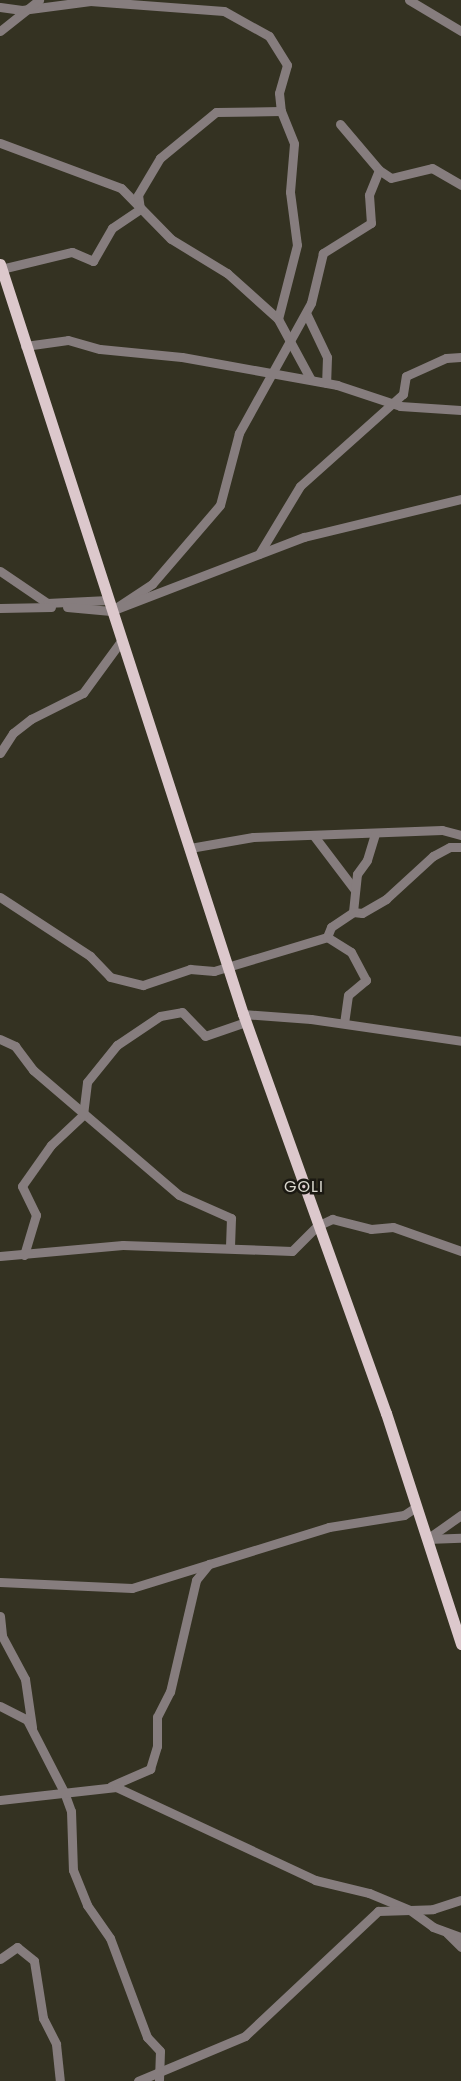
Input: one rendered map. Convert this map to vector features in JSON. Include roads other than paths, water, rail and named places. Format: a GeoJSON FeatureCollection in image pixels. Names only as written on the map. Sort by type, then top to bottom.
{"type":"FeatureCollection","features":[{"type":"Feature","properties":{"kind":"main road"},"geometry":{"type":"LineString","coordinates":[[1,266],[25,346],[245,1018],[416,1507],[461,1644]]}},
{"type":"Feature","properties":{"kind":"street"},"geometry":{"type":"LineString","coordinates":[[0,31],[22,10],[39,0]]}},
{"type":"Feature","properties":{"kind":"street"},"geometry":{"type":"LineString","coordinates":[[409,0],[461,31]]}},
{"type":"Feature","properties":{"kind":"street"},"geometry":{"type":"LineString","coordinates":[[0,7],[22,10],[90,1],[224,11],[269,36],[286,65],[279,93],[281,111],[294,144],[290,192],[297,245],[278,319]]}},
{"type":"Feature","properties":{"kind":"street"},"geometry":{"type":"LineString","coordinates":[[140,209],[138,195],[160,158],[216,112],[281,111]]}},
{"type":"Feature","properties":{"kind":"street"},"geometry":{"type":"LineString","coordinates":[[340,124],[379,170],[390,178],[432,168],[461,185]]}},
{"type":"Feature","properties":{"kind":"street"},"geometry":{"type":"LineString","coordinates":[[0,142],[121,188],[171,239],[227,274],[278,319],[311,380]]}},
{"type":"Feature","properties":{"kind":"street"},"geometry":{"type":"LineString","coordinates":[[0,571],[47,603],[110,606],[152,584],[220,505],[239,433],[306,313],[323,253],[371,223],[369,195],[379,170]]}},
{"type":"Feature","properties":{"kind":"street"},"geometry":{"type":"LineString","coordinates":[[1,266],[72,252],[93,261],[112,228],[140,209]]}},
{"type":"Feature","properties":{"kind":"street"},"geometry":{"type":"LineString","coordinates":[[306,313],[327,357],[326,383]]}},
{"type":"Feature","properties":{"kind":"street"},"geometry":{"type":"LineString","coordinates":[[25,346],[68,340],[100,350],[182,357],[311,380],[393,404],[461,410]]}},
{"type":"Feature","properties":{"kind":"street"},"geometry":{"type":"LineString","coordinates":[[259,554],[300,486],[403,394],[406,376],[446,358],[461,357]]}},
{"type":"Feature","properties":{"kind":"street"},"geometry":{"type":"LineString","coordinates":[[0,608],[110,606],[304,537],[461,499]]}},
{"type":"Feature","properties":{"kind":"street"},"geometry":{"type":"LineString","coordinates":[[0,753],[13,733],[31,719],[83,693],[122,642]]}},
{"type":"Feature","properties":{"kind":"street"},"geometry":{"type":"LineString","coordinates":[[190,848],[253,837],[375,834],[442,830],[461,835]]}},
{"type":"Feature","properties":{"kind":"street"},"geometry":{"type":"LineString","coordinates":[[353,912],[355,890],[375,834]]}},
{"type":"Feature","properties":{"kind":"street"},"geometry":{"type":"LineString","coordinates":[[314,836],[355,890]]}},
{"type":"Feature","properties":{"kind":"street"},"geometry":{"type":"LineString","coordinates":[[327,937],[331,927],[353,912],[362,913],[386,900],[433,856],[450,847],[461,847]]}},
{"type":"Feature","properties":{"kind":"street"},"geometry":{"type":"LineString","coordinates":[[0,896],[125,984],[143,985],[190,969],[214,971],[228,965],[327,937],[351,952],[366,980],[348,995],[344,1024]]}},
{"type":"Feature","properties":{"kind":"street"},"geometry":{"type":"LineString","coordinates":[[24,1255],[36,1215],[22,1186],[84,1109],[87,1082],[117,1045],[160,1016],[182,1012],[205,1036],[245,1018],[344,1024],[461,1041]]}},
{"type":"Feature","properties":{"kind":"street"},"geometry":{"type":"LineString","coordinates":[[0,1038],[15,1046],[33,1070],[84,1109],[179,1195],[231,1218],[230,1246]]}},
{"type":"Feature","properties":{"kind":"street"},"geometry":{"type":"LineString","coordinates":[[0,1256],[123,1245],[230,1246],[292,1251],[317,1226],[332,1219],[371,1229],[393,1227],[459,1247]]}},
{"type":"Feature","properties":{"kind":"street"},"geometry":{"type":"LineString","coordinates":[[0,1582],[132,1588],[329,1527],[404,1515],[416,1507]]}},
{"type":"Feature","properties":{"kind":"street"},"geometry":{"type":"LineString","coordinates":[[427,1539],[461,1515]]}},
{"type":"Feature","properties":{"kind":"street"},"geometry":{"type":"LineString","coordinates":[[427,1539],[461,1538]]}},
{"type":"Feature","properties":{"kind":"street"},"geometry":{"type":"LineString","coordinates":[[0,1800],[110,1786],[150,1769],[157,1746],[157,1717],[170,1692],[196,1580],[209,1564]]}},
{"type":"Feature","properties":{"kind":"street"},"geometry":{"type":"LineString","coordinates":[[0,1616],[2,1636],[25,1679],[33,1730]]}},
{"type":"Feature","properties":{"kind":"street"},"geometry":{"type":"LineString","coordinates":[[0,1706],[27,1720],[64,1792],[71,1811],[73,1870],[87,1905],[110,1938],[147,2036],[160,2051],[158,2077]]}},
{"type":"Feature","properties":{"kind":"street"},"geometry":{"type":"LineString","coordinates":[[110,1786],[304,1876],[369,1893],[410,1910],[447,1933],[461,1947]]}},
{"type":"Feature","properties":{"kind":"street"},"geometry":{"type":"LineString","coordinates":[[138,2081],[158,2077],[245,2036],[373,1915],[382,1910],[433,1909],[461,1900]]}},
{"type":"Feature","properties":{"kind":"street"},"geometry":{"type":"LineString","coordinates":[[447,1933],[461,1937]]}},
{"type":"Feature","properties":{"kind":"street"},"geometry":{"type":"LineString","coordinates":[[0,1959],[17,1948],[34,1962],[43,2018],[56,2044],[60,2081]]}},
{"type":"Feature","properties":{"kind":"district","name":"GOLI"},"geometry":{"type":"Point","coordinates":[304,1187]}}]}
